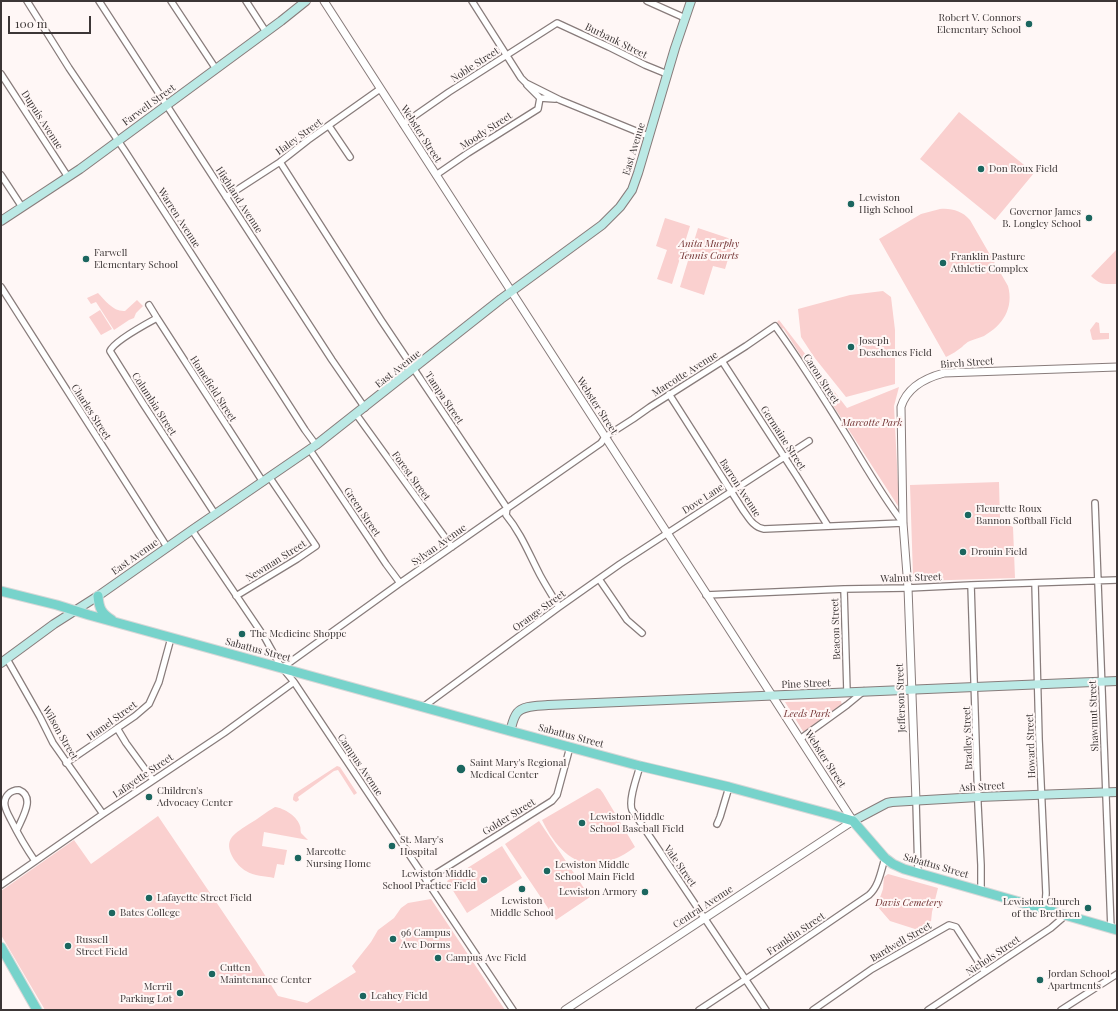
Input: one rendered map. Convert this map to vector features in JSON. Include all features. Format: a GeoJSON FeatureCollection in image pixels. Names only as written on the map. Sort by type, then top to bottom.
{"type":"FeatureCollection","features":[{"type":"Feature","properties":{"kind":"main road","name":"Farwell Street"},"geometry":{"type":"LineString","coordinates":[[1,221],[68,177],[117,142],[306,1]]}},
{"type":"Feature","properties":{"kind":"main road","name":"East Avenue"},"geometry":{"type":"LineString","coordinates":[[4,661],[54,624],[98,596],[215,514],[313,448],[512,292],[602,225],[620,207],[632,190],[691,1]]}},
{"type":"Feature","properties":{"kind":"main road","name":"Sabattus Street"},"geometry":{"type":"LineString","coordinates":[[1,591],[57,605],[116,623],[510,731],[640,766],[729,787],[853,821],[892,864],[904,869],[1114,930]]}},
{"type":"Feature","properties":{"kind":"main road"},"geometry":{"type":"LineString","coordinates":[[98,596],[100,608],[103,613],[116,623]]}},
{"type":"Feature","properties":{"kind":"main road","name":"Pine Street"},"geometry":{"type":"LineString","coordinates":[[510,731],[516,714],[520,710],[528,707],[548,705],[1117,681]]}},
{"type":"Feature","properties":{"kind":"main road","name":"Ash Street"},"geometry":{"type":"LineString","coordinates":[[853,821],[887,803],[978,797],[1117,792]]}},
{"type":"Feature","properties":{"kind":"main road"},"geometry":{"type":"LineString","coordinates":[[1,947],[37,1010]]}},
{"type":"Feature","properties":{"kind":"street","name":"Warren Avenue"},"geometry":{"type":"LineString","coordinates":[[27,1],[305,430],[313,448]]}},
{"type":"Feature","properties":{"kind":"street","name":"Highland Avenue"},"geometry":{"type":"LineString","coordinates":[[99,1],[365,408]]}},
{"type":"Feature","properties":{"kind":"street"},"geometry":{"type":"LineString","coordinates":[[172,1],[216,69]]}},
{"type":"Feature","properties":{"kind":"street"},"geometry":{"type":"LineString","coordinates":[[246,1],[266,32]]}},
{"type":"Feature","properties":{"kind":"street","name":"Webster Street"},"geometry":{"type":"LineString","coordinates":[[324,1],[853,821]]}},
{"type":"Feature","properties":{"kind":"street"},"geometry":{"type":"LineString","coordinates":[[472,1],[506,56],[521,78],[534,93],[540,98],[560,100]]}},
{"type":"Feature","properties":{"kind":"street"},"geometry":{"type":"LineString","coordinates":[[647,1],[685,18]]}},
{"type":"Feature","properties":{"kind":"street","name":"Noble Street"},"geometry":{"type":"LineString","coordinates":[[403,124],[557,23]]}},
{"type":"Feature","properties":{"kind":"street","name":"Burbank Street"},"geometry":{"type":"LineString","coordinates":[[557,23],[667,74]]}},
{"type":"Feature","properties":{"kind":"street","name":"Dupuis Avenue"},"geometry":{"type":"LineString","coordinates":[[1,74],[68,177]]}},
{"type":"Feature","properties":{"kind":"street"},"geometry":{"type":"LineString","coordinates":[[526,83],[560,100],[648,136]]}},
{"type":"Feature","properties":{"kind":"street","name":"Haley Street"},"geometry":{"type":"LineString","coordinates":[[226,197],[280,162],[360,102],[380,89]]}},
{"type":"Feature","properties":{"kind":"street","name":"Moody Street"},"geometry":{"type":"LineString","coordinates":[[436,175],[468,152],[538,108],[540,98]]}},
{"type":"Feature","properties":{"kind":"street"},"geometry":{"type":"LineString","coordinates":[[328,126],[350,157]]}},
{"type":"Feature","properties":{"kind":"street","name":"Tampa Street"},"geometry":{"type":"LineString","coordinates":[[280,162],[381,320],[508,508],[506,515],[523,539],[540,576],[559,607]]}},
{"type":"Feature","properties":{"kind":"street"},"geometry":{"type":"LineString","coordinates":[[1,175],[22,208]]}},
{"type":"Feature","properties":{"kind":"street","name":"Charles Street"},"geometry":{"type":"LineString","coordinates":[[1,287],[167,548]]}},
{"type":"Feature","properties":{"kind":"street","name":"Homefield Street"},"geometry":{"type":"LineString","coordinates":[[149,305],[266,480]]}},
{"type":"Feature","properties":{"kind":"street","name":"Columbia Street"},"geometry":{"type":"LineString","coordinates":[[157,318],[118,342],[111,348],[110,351],[153,420],[215,514]]}},
{"type":"Feature","properties":{"kind":"street","name":"Marcotte Avenue"},"geometry":{"type":"LineString","coordinates":[[605,437],[775,326]]}},
{"type":"Feature","properties":{"kind":"street","name":"Caron Street"},"geometry":{"type":"LineString","coordinates":[[775,326],[903,523]]}},
{"type":"Feature","properties":{"kind":"street","name":"Germaine Street"},"geometry":{"type":"LineString","coordinates":[[722,361],[828,526]]}},
{"type":"Feature","properties":{"kind":"street","name":"Birch Street"},"geometry":{"type":"LineString","coordinates":[[903,523],[901,407],[906,395],[924,380],[934,375],[952,372],[1117,366]]}},
{"type":"Feature","properties":{"kind":"street","name":"Barron Avenue"},"geometry":{"type":"LineString","coordinates":[[669,394],[753,525],[758,528],[764,529],[903,523]]}},
{"type":"Feature","properties":{"kind":"street","name":"Forest Street"},"geometry":{"type":"LineString","coordinates":[[356,414],[452,547]]}},
{"type":"Feature","properties":{"kind":"street","name":"Sylvan Avenue"},"geometry":{"type":"LineString","coordinates":[[282,668],[400,583],[601,443],[605,437]]}},
{"type":"Feature","properties":{"kind":"street","name":"Dove Lane"},"geometry":{"type":"LineString","coordinates":[[667,534],[731,491],[809,442]]}},
{"type":"Feature","properties":{"kind":"street","name":"Green Street"},"geometry":{"type":"LineString","coordinates":[[313,448],[373,545],[400,583]]}},
{"type":"Feature","properties":{"kind":"street","name":"Newman Street"},"geometry":{"type":"LineString","coordinates":[[236,596],[316,546],[266,480]]}},
{"type":"Feature","properties":{"kind":"street","name":"Shawmut Street"},"geometry":{"type":"LineString","coordinates":[[1095,503],[1105,793],[1114,930]]}},
{"type":"Feature","properties":{"kind":"street","name":"Jefferson Street"},"geometry":{"type":"LineString","coordinates":[[903,523],[908,588],[918,873]]}},
{"type":"Feature","properties":{"kind":"street","name":"Campus Avenue"},"geometry":{"type":"LineString","coordinates":[[192,530],[264,638],[282,668],[294,682],[513,1010]]}},
{"type":"Feature","properties":{"kind":"street","name":"Orange Street"},"geometry":{"type":"LineString","coordinates":[[423,706],[559,607],[667,534]]}},
{"type":"Feature","properties":{"kind":"street"},"geometry":{"type":"LineString","coordinates":[[599,579],[627,620],[642,633]]}},
{"type":"Feature","properties":{"kind":"street","name":"Walnut Street"},"geometry":{"type":"LineString","coordinates":[[706,594],[1117,580]]}},
{"type":"Feature","properties":{"kind":"street","name":"Howard Street"},"geometry":{"type":"LineString","coordinates":[[1035,583],[1046,893],[1045,909]]}},
{"type":"Feature","properties":{"kind":"street","name":"Bradley Street"},"geometry":{"type":"LineString","coordinates":[[971,585],[982,891]]}},
{"type":"Feature","properties":{"kind":"street","name":"Beacon Street"},"geometry":{"type":"LineString","coordinates":[[844,589],[847,692]]}},
{"type":"Feature","properties":{"kind":"street","name":"Hamel Street"},"geometry":{"type":"LineString","coordinates":[[66,764],[140,712],[149,704],[159,682],[172,638]]}},
{"type":"Feature","properties":{"kind":"street","name":"Wilson Street"},"geometry":{"type":"LineString","coordinates":[[4,661],[40,716],[53,743],[66,764],[103,814]]}},
{"type":"Feature","properties":{"kind":"street","name":"Lafayette Street"},"geometry":{"type":"LineString","coordinates":[[1,885],[103,814],[224,733],[294,682]]}},
{"type":"Feature","properties":{"kind":"street"},"geometry":{"type":"LineString","coordinates":[[800,739],[864,691]]}},
{"type":"Feature","properties":{"kind":"street"},"geometry":{"type":"LineString","coordinates":[[117,728],[153,780]]}},
{"type":"Feature","properties":{"kind":"street","name":"Golder Street"},"geometry":{"type":"LineString","coordinates":[[426,880],[552,801],[557,795],[570,747]]}},
{"type":"Feature","properties":{"kind":"street","name":"Vale Street"},"geometry":{"type":"LineString","coordinates":[[640,766],[630,800],[630,807],[766,1010]]}},
{"type":"Feature","properties":{"kind":"street"},"geometry":{"type":"LineString","coordinates":[[717,824],[729,787]]}},
{"type":"Feature","properties":{"kind":"street"},"geometry":{"type":"LineString","coordinates":[[17,830],[27,802],[24,793],[19,790],[8,794],[4,801],[5,807],[17,830],[35,861]]}},
{"type":"Feature","properties":{"kind":"street","name":"Central Avenue"},"geometry":{"type":"LineString","coordinates":[[565,1010],[853,821]]}},
{"type":"Feature","properties":{"kind":"street","name":"Franklin Street"},"geometry":{"type":"LineString","coordinates":[[699,1010],[873,892],[877,886],[885,858]]}},
{"type":"Feature","properties":{"kind":"street","name":"Nichols Street"},"geometry":{"type":"LineString","coordinates":[[928,1010],[935,1008],[985,972],[1051,928],[1066,915]]}},
{"type":"Feature","properties":{"kind":"street","name":"Bardwell Street"},"geometry":{"type":"LineString","coordinates":[[813,1010],[872,969],[949,925],[956,927],[985,972]]}},
{"type":"Feature","properties":{"kind":"street"},"geometry":{"type":"LineString","coordinates":[[1061,1010],[1117,974]]}},
{"type":"Feature","properties":{"kind":"green space","name":"Don Roux Field"},"geometry":{"type":"Polygon","coordinates":[[[959,112],[1034,173],[995,220],[920,159],[959,112]]]}},
{"type":"Feature","properties":{"kind":"green space","name":"Franklin Pasture Athletic Complex"},"geometry":{"type":"Polygon","coordinates":[[[940,209],[956,211],[964,214],[970,220],[1008,286],[1009,294],[1008,309],[997,327],[984,336],[968,342],[946,357],[879,239],[921,214],[940,209]]]}},
{"type":"Feature","properties":{"kind":"green space","name":"Anita Murphy Tennis Courts"},"geometry":{"type":"Polygon","coordinates":[[[665,218],[690,226],[672,284],[657,279],[667,250],[656,246],[665,218]]]}},
{"type":"Feature","properties":{"kind":"green space","name":"Anita Murphy Tennis Courts"},"geometry":{"type":"Polygon","coordinates":[[[698,228],[734,240],[725,269],[713,266],[704,295],[680,287],[698,228]]]}},
{"type":"Feature","properties":{"kind":"green space"},"geometry":{"type":"Polygon","coordinates":[[[1117,249],[1116,284],[1105,284],[1097,281],[1091,276],[1117,249]]]}},
{"type":"Feature","properties":{"kind":"green space","name":"Joseph Deschenes Field"},"geometry":{"type":"Polygon","coordinates":[[[883,291],[891,297],[895,330],[895,384],[846,397],[814,357],[801,337],[798,309],[850,295],[883,291]]]}},
{"type":"Feature","properties":{"kind":"green space"},"geometry":{"type":"Polygon","coordinates":[[[98,293],[117,310],[125,311],[137,300],[143,306],[136,313],[134,318],[114,330],[96,302],[91,304],[87,298],[98,293]]]}},
{"type":"Feature","properties":{"kind":"green space"},"geometry":{"type":"Polygon","coordinates":[[[100,310],[112,329],[101,335],[89,317],[100,310]]]}},
{"type":"Feature","properties":{"kind":"green space","name":"Marcotte Park"},"geometry":{"type":"Polygon","coordinates":[[[779,320],[847,408],[899,387],[894,406],[898,506],[783,328],[782,329],[777,322],[779,320]]]}},
{"type":"Feature","properties":{"kind":"green space"},"geometry":{"type":"Polygon","coordinates":[[[1096,322],[1099,323],[1100,333],[1109,333],[1109,339],[1092,339],[1090,330],[1096,322]]]}},
{"type":"Feature","properties":{"kind":"green space","name":"Drouin Field"},"geometry":{"type":"Polygon","coordinates":[[[999,482],[1000,521],[1013,527],[1015,578],[919,581],[913,576],[910,485],[999,482]]]}},
{"type":"Feature","properties":{"kind":"green space","name":"Leeds Park"},"geometry":{"type":"Polygon","coordinates":[[[841,701],[842,705],[804,733],[785,702],[841,701]]]}},
{"type":"Feature","properties":{"kind":"green space"},"geometry":{"type":"Polygon","coordinates":[[[337,766],[340,767],[357,793],[354,795],[338,770],[334,771],[298,797],[299,800],[296,802],[293,800],[294,794],[337,766]]]}},
{"type":"Feature","properties":{"kind":"green space","name":"Lewiston Middle School Baseball Field"},"geometry":{"type":"Polygon","coordinates":[[[597,788],[603,793],[635,847],[620,857],[606,862],[593,864],[581,862],[570,856],[550,835],[542,820],[597,788]]]}},
{"type":"Feature","properties":{"kind":"green space"},"geometry":{"type":"Polygon","coordinates":[[[275,807],[286,811],[297,819],[301,833],[308,840],[264,832],[262,846],[287,850],[284,865],[277,864],[274,878],[252,874],[242,869],[232,856],[229,846],[232,837],[236,833],[275,807]]]}},
{"type":"Feature","properties":{"kind":"green space","name":"Bates College"},"geometry":{"type":"Polygon","coordinates":[[[158,816],[278,996],[307,1003],[356,972],[352,966],[371,942],[378,930],[394,918],[401,908],[408,903],[431,899],[505,1010],[45,1010],[1,935],[1,891],[74,840],[91,864],[158,816]]]}},
{"type":"Feature","properties":{"kind":"green space","name":"Lewiston Middle School Main Field"},"geometry":{"type":"Polygon","coordinates":[[[539,821],[590,897],[556,920],[505,844],[539,821]]]}},
{"type":"Feature","properties":{"kind":"green space","name":"Lewiston Middle School Practice Field"},"geometry":{"type":"Polygon","coordinates":[[[502,846],[522,878],[467,913],[447,881],[502,846]]]}},
{"type":"Feature","properties":{"kind":"green space","name":"Davis Cemetery"},"geometry":{"type":"Polygon","coordinates":[[[888,874],[938,888],[932,912],[930,931],[925,934],[915,929],[890,921],[877,906],[883,889],[884,877],[888,874]]]}},
{"type":"Feature","properties":{"kind":"place","name":"Robert V. Connors Elementary School"},"geometry":{"type":"Point","coordinates":[1029,24]}},
{"type":"Feature","properties":{"kind":"place","name":"Don Roux Field"},"geometry":{"type":"Point","coordinates":[981,169]}},
{"type":"Feature","properties":{"kind":"place","name":"Lewiston High School"},"geometry":{"type":"Point","coordinates":[851,204]}},
{"type":"Feature","properties":{"kind":"place","name":"Governor James B. Longley School"},"geometry":{"type":"Point","coordinates":[1089,218]}},
{"type":"Feature","properties":{"kind":"place","name":"Farwell Elementary School"},"geometry":{"type":"Point","coordinates":[86,259]}},
{"type":"Feature","properties":{"kind":"place","name":"Franklin Pasture Athletic Complex"},"geometry":{"type":"Point","coordinates":[943,263]}},
{"type":"Feature","properties":{"kind":"place","name":"Joseph Deschenes Field"},"geometry":{"type":"Point","coordinates":[851,347]}},
{"type":"Feature","properties":{"kind":"place","name":"Fleurette Roux Bannon Softball Field"},"geometry":{"type":"Point","coordinates":[968,515]}},
{"type":"Feature","properties":{"kind":"place","name":"Drouin Field"},"geometry":{"type":"Point","coordinates":[963,552]}},
{"type":"Feature","properties":{"kind":"place","name":"The Medicine Shoppe"},"geometry":{"type":"Point","coordinates":[242,634]}},
{"type":"Feature","properties":{"kind":"place","name":"Saint Mary's Regional Medical Center"},"geometry":{"type":"Point","coordinates":[461,769]}},
{"type":"Feature","properties":{"kind":"place","name":"Children's Advocacy Center"},"geometry":{"type":"Point","coordinates":[149,797]}},
{"type":"Feature","properties":{"kind":"place","name":"Lewiston Middle School Baseball Field"},"geometry":{"type":"Point","coordinates":[582,823]}},
{"type":"Feature","properties":{"kind":"place","name":"St. Mary's Hospital"},"geometry":{"type":"Point","coordinates":[392,846]}},
{"type":"Feature","properties":{"kind":"place","name":"Marcotte Nursing Home"},"geometry":{"type":"Point","coordinates":[298,858]}},
{"type":"Feature","properties":{"kind":"place","name":"Lewiston Middle School Main Field"},"geometry":{"type":"Point","coordinates":[547,871]}},
{"type":"Feature","properties":{"kind":"place","name":"Lewiston Middle School Practice Field"},"geometry":{"type":"Point","coordinates":[484,880]}},
{"type":"Feature","properties":{"kind":"place","name":"Lewiston Middle School"},"geometry":{"type":"Point","coordinates":[522,889]}},
{"type":"Feature","properties":{"kind":"place","name":"Lewiston Armory"},"geometry":{"type":"Point","coordinates":[645,892]}},
{"type":"Feature","properties":{"kind":"place","name":"Lafayette Street Field"},"geometry":{"type":"Point","coordinates":[149,898]}},
{"type":"Feature","properties":{"kind":"place","name":"Lewiston Church of the Brethren"},"geometry":{"type":"Point","coordinates":[1088,908]}},
{"type":"Feature","properties":{"kind":"place","name":"Bates College"},"geometry":{"type":"Point","coordinates":[112,913]}},
{"type":"Feature","properties":{"kind":"place","name":"96 Campus Ave Dorms"},"geometry":{"type":"Point","coordinates":[393,939]}},
{"type":"Feature","properties":{"kind":"place","name":"Russell Street Field"},"geometry":{"type":"Point","coordinates":[68,946]}},
{"type":"Feature","properties":{"kind":"place","name":"Campus Ave Field"},"geometry":{"type":"Point","coordinates":[438,958]}},
{"type":"Feature","properties":{"kind":"place","name":"Cutten Maintenance Center"},"geometry":{"type":"Point","coordinates":[212,974]}},
{"type":"Feature","properties":{"kind":"place","name":"Jordan School Apartments"},"geometry":{"type":"Point","coordinates":[1040,980]}},
{"type":"Feature","properties":{"kind":"place","name":"Merril Parking Lot"},"geometry":{"type":"Point","coordinates":[180,993]}},
{"type":"Feature","properties":{"kind":"place","name":"Leahey Field"},"geometry":{"type":"Point","coordinates":[363,996]}}]}
